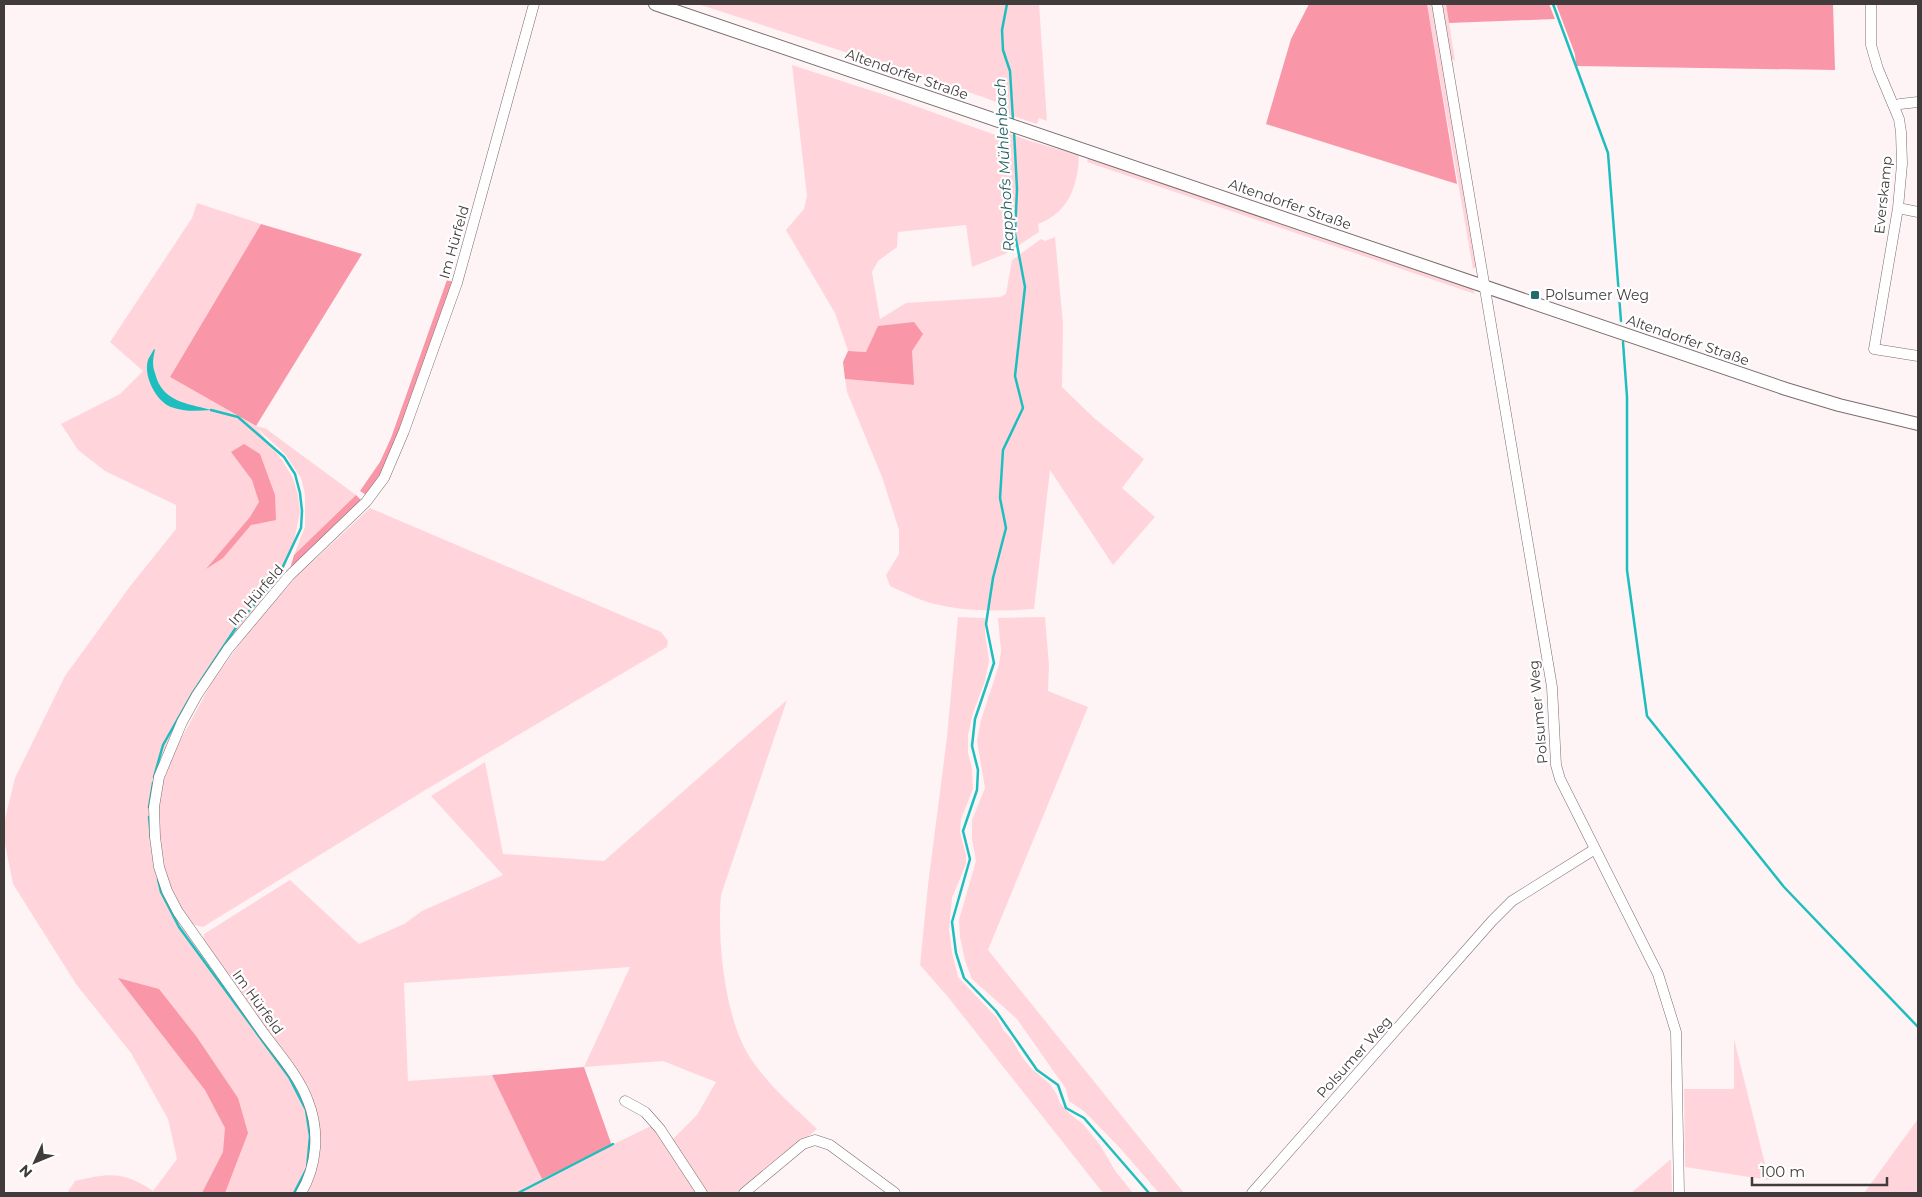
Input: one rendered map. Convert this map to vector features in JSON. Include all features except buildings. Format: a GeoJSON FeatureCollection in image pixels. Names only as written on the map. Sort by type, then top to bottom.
{"type":"FeatureCollection","features":[{"type":"Feature","properties":{"kind":"street","name":"Im Hürfeld"},"geometry":{"type":"LineString","coordinates":[[301,1193],[307,1184],[314,1156],[316,1131],[308,1101],[292,1072],[178,912],[167,891],[160,867],[155,837],[154,807],[158,777],[186,715],[228,649],[288,576],[366,502],[384,478],[404,431],[457,283],[534,4]]}},
{"type":"Feature","properties":{"kind":"street","name":"Altendorfer Straße"},"geometry":{"type":"LineString","coordinates":[[655,4],[1786,389],[1839,405],[1918,424]]}},
{"type":"Feature","properties":{"kind":"street","name":"Polsumer Weg"},"geometry":{"type":"LineString","coordinates":[[1437,4],[1552,687],[1556,765],[1560,779],[1658,974],[1676,1032],[1679,1193]]}},
{"type":"Feature","properties":{"kind":"street","name":"Everskamp"},"geometry":{"type":"LineString","coordinates":[[1871,4],[1871,45],[1878,69],[1895,106],[1901,132],[1902,164],[1898,208],[1874,348],[1918,356]]}},
{"type":"Feature","properties":{"kind":"street"},"geometry":{"type":"LineString","coordinates":[[1895,106],[1918,102]]}},
{"type":"Feature","properties":{"kind":"street"},"geometry":{"type":"LineString","coordinates":[[1898,208],[1918,212]]}},
{"type":"Feature","properties":{"kind":"street","name":"Polsumer Weg"},"geometry":{"type":"LineString","coordinates":[[1252,1193],[1492,921],[1512,901],[1595,849]]}},
{"type":"Feature","properties":{"kind":"street"},"geometry":{"type":"LineString","coordinates":[[625,1101],[646,1112],[660,1129],[702,1193]]}},
{"type":"Feature","properties":{"kind":"street"},"geometry":{"type":"LineString","coordinates":[[744,1193],[804,1144],[815,1140],[830,1144],[896,1193]]}},
{"type":"Feature","properties":{"kind":"shaded area"},"geometry":{"type":"Polygon","coordinates":[[[698,4],[1039,4],[1047,121],[1039,118],[1037,124],[998,111],[999,103],[983,97],[698,4]]]}},
{"type":"Feature","properties":{"kind":"shaded area"},"geometry":{"type":"Polygon","coordinates":[[[1309,4],[1427,4],[1457,184],[1266,124],[1291,39],[1309,4]]]}},
{"type":"Feature","properties":{"kind":"shaded area"},"geometry":{"type":"Polygon","coordinates":[[[1427,4],[1432,4],[1479,266],[1473,269],[1427,4]]]}},
{"type":"Feature","properties":{"kind":"shaded area"},"geometry":{"type":"Polygon","coordinates":[[[1440,4],[1446,4],[1455,61],[1450,58],[1440,4]]]}},
{"type":"Feature","properties":{"kind":"shaded area"},"geometry":{"type":"Polygon","coordinates":[[[1446,4],[1549,4],[1555,19],[1449,23],[1446,4]]]}},
{"type":"Feature","properties":{"kind":"shaded area"},"geometry":{"type":"Polygon","coordinates":[[[1556,4],[1833,4],[1835,70],[1576,66],[1575,54],[1556,4]]]}},
{"type":"Feature","properties":{"kind":"shaded area"},"geometry":{"type":"Polygon","coordinates":[[[792,65],[888,96],[998,136],[999,130],[1079,155],[1077,177],[1070,197],[1057,213],[1038,224],[1039,232],[1005,254],[972,267],[966,225],[898,232],[897,247],[878,261],[872,272],[880,319],[906,303],[1000,297],[1006,294],[1012,260],[1041,239],[1045,241],[1055,237],[1063,324],[1062,387],[1094,418],[1144,459],[1122,488],[1155,517],[1113,565],[1050,470],[1034,609],[989,611],[955,608],[937,605],[890,586],[886,575],[899,554],[899,530],[882,477],[847,392],[845,379],[914,385],[866,352],[848,351],[835,313],[786,230],[804,209],[807,196],[792,65]]]}},
{"type":"Feature","properties":{"kind":"shaded area"},"geometry":{"type":"Polygon","coordinates":[[[1088,158],[1472,288],[1475,294],[1087,162],[1088,158]]]}},
{"type":"Feature","properties":{"kind":"shaded area"},"geometry":{"type":"Polygon","coordinates":[[[197,203],[261,224],[170,377],[255,426],[265,428],[356,495],[294,555],[305,527],[305,494],[301,478],[285,454],[257,428],[282,460],[293,478],[300,512],[294,541],[282,574],[213,663],[190,700],[160,759],[151,808],[172,908],[185,931],[293,1081],[303,1102],[309,1123],[312,1144],[311,1156],[308,1171],[298,1193],[67,1193],[75,1181],[107,1175],[133,1180],[153,1191],[177,1159],[168,1119],[131,1053],[76,984],[13,884],[4,839],[4,823],[15,778],[65,676],[131,585],[176,529],[176,505],[105,471],[78,450],[61,424],[120,394],[143,371],[110,342],[192,218],[197,203]]]}},
{"type":"Feature","properties":{"kind":"shaded area"},"geometry":{"type":"Polygon","coordinates":[[[261,224],[362,254],[256,426],[170,377],[261,224]]]}},
{"type":"Feature","properties":{"kind":"shaded area"},"geometry":{"type":"Polygon","coordinates":[[[447,280],[454,282],[383,473],[366,495],[360,491],[380,462],[391,438],[447,280]]]}},
{"type":"Feature","properties":{"kind":"shaded area"},"geometry":{"type":"Polygon","coordinates":[[[914,322],[923,334],[912,351],[914,385],[845,379],[843,362],[848,351],[866,352],[878,326],[914,322]]]}},
{"type":"Feature","properties":{"kind":"shaded area"},"geometry":{"type":"Polygon","coordinates":[[[244,444],[260,454],[275,495],[276,520],[251,525],[223,558],[206,569],[250,517],[259,502],[252,480],[231,452],[244,444]]]}},
{"type":"Feature","properties":{"kind":"shaded area"},"geometry":{"type":"Polygon","coordinates":[[[356,495],[363,502],[290,569],[294,555],[356,495]]]}},
{"type":"Feature","properties":{"kind":"shaded area"},"geometry":{"type":"Polygon","coordinates":[[[370,508],[661,632],[668,641],[667,647],[427,789],[203,927],[190,924],[177,906],[162,863],[157,818],[163,778],[175,750],[212,682],[252,627],[296,577],[370,508]]]}},
{"type":"Feature","properties":{"kind":"shaded area"},"geometry":{"type":"Polygon","coordinates":[[[958,617],[985,618],[989,660],[985,681],[973,713],[968,735],[968,753],[972,768],[973,789],[961,819],[960,832],[966,855],[966,864],[952,898],[949,930],[958,977],[997,1018],[1022,1057],[1032,1069],[1050,1084],[1060,1103],[1083,1124],[1133,1193],[1103,1193],[948,997],[920,965],[947,737],[958,617]]]}},
{"type":"Feature","properties":{"kind":"shaded area"},"geometry":{"type":"Polygon","coordinates":[[[1045,617],[1049,666],[1048,691],[1088,707],[988,950],[1184,1193],[1159,1193],[1085,1112],[1069,1101],[1066,1089],[1017,1019],[972,979],[965,961],[959,920],[976,861],[972,839],[972,820],[985,788],[977,741],[981,720],[999,665],[1001,651],[998,618],[1045,617]]]}},
{"type":"Feature","properties":{"kind":"shaded area"},"geometry":{"type":"Polygon","coordinates":[[[787,700],[721,895],[720,935],[729,1003],[742,1043],[751,1059],[766,1078],[817,1129],[739,1193],[708,1193],[690,1182],[695,1193],[306,1193],[315,1174],[319,1155],[320,1135],[317,1114],[203,941],[204,934],[290,880],[359,944],[404,924],[422,911],[503,875],[431,796],[485,762],[503,854],[604,861],[787,700]],[[630,967],[404,983],[408,1081],[492,1075],[542,1179],[653,1125],[667,1145],[697,1115],[716,1082],[663,1061],[584,1067],[630,967]]]}},
{"type":"Feature","properties":{"kind":"shaded area"},"geometry":{"type":"Polygon","coordinates":[[[118,978],[159,989],[196,1036],[238,1098],[248,1133],[225,1193],[202,1193],[223,1152],[225,1128],[205,1090],[118,978]]]}},
{"type":"Feature","properties":{"kind":"shaded area"},"geometry":{"type":"Polygon","coordinates":[[[1734,1039],[1769,1180],[1685,1167],[1684,1089],[1734,1089],[1734,1039]]]}},
{"type":"Feature","properties":{"kind":"shaded area"},"geometry":{"type":"Polygon","coordinates":[[[584,1067],[612,1146],[542,1179],[492,1075],[584,1067]]]}},
{"type":"Feature","properties":{"kind":"shaded area"},"geometry":{"type":"Polygon","coordinates":[[[1918,1119],[1918,1193],[1864,1193],[1918,1119]]]}},
{"type":"Feature","properties":{"kind":"shaded area"},"geometry":{"type":"Polygon","coordinates":[[[1671,1159],[1672,1193],[1631,1193],[1671,1159]]]}},
{"type":"Feature","properties":{"kind":"water"},"geometry":{"type":"Polygon","coordinates":[[[154,349],[154,370],[158,383],[163,390],[176,400],[211,410],[181,410],[165,404],[160,399],[152,387],[147,373],[148,360],[154,349]]]}},
{"type":"Feature","properties":{"kind":"waterway","name":"Rapphofs Mühlenbach"},"geometry":{"type":"LineString","coordinates":[[1007,4],[1002,30],[1003,50],[1010,71],[1013,120]]}},
{"type":"Feature","properties":{"kind":"waterway"},"geometry":{"type":"LineString","coordinates":[[1553,4],[1608,153],[1621,321]]}},
{"type":"Feature","properties":{"kind":"waterway","name":"Rapphofs Mühlenbach"},"geometry":{"type":"LineString","coordinates":[[1014,131],[1017,189],[1015,234],[1025,287],[1015,376],[1023,408],[1003,450],[1000,498],[1006,528],[993,578],[986,624],[994,663],[975,719],[972,746],[978,770],[977,790],[963,831],[970,859],[952,922],[956,953],[964,978],[996,1011],[1037,1070],[1058,1085],[1066,1108],[1084,1118],[1149,1193]]}},
{"type":"Feature","properties":{"kind":"waterway"},"geometry":{"type":"LineString","coordinates":[[1623,342],[1627,397],[1627,570],[1647,716],[1784,887],[1918,1027]]}},
{"type":"Feature","properties":{"kind":"waterway"},"geometry":{"type":"LineString","coordinates":[[154,777],[163,745],[192,694],[239,623],[279,575],[301,528],[300,493],[295,474],[284,457],[238,417],[211,410]]}},
{"type":"Feature","properties":{"kind":"waterway"},"geometry":{"type":"LineString","coordinates":[[149,807],[153,783]]}},
{"type":"Feature","properties":{"kind":"waterway"},"geometry":{"type":"LineString","coordinates":[[149,817],[151,839]]}},
{"type":"Feature","properties":{"kind":"waterway"},"geometry":{"type":"LineString","coordinates":[[158,879],[161,892],[179,927],[289,1077],[306,1110],[310,1136],[307,1168],[294,1193]]}},
{"type":"Feature","properties":{"kind":"waterway"},"geometry":{"type":"LineString","coordinates":[[518,1193],[613,1144]]}},
{"type":"Feature","properties":{"kind":"place","name":"Polsumer Weg"},"geometry":{"type":"Point","coordinates":[1535,295]}}]}
